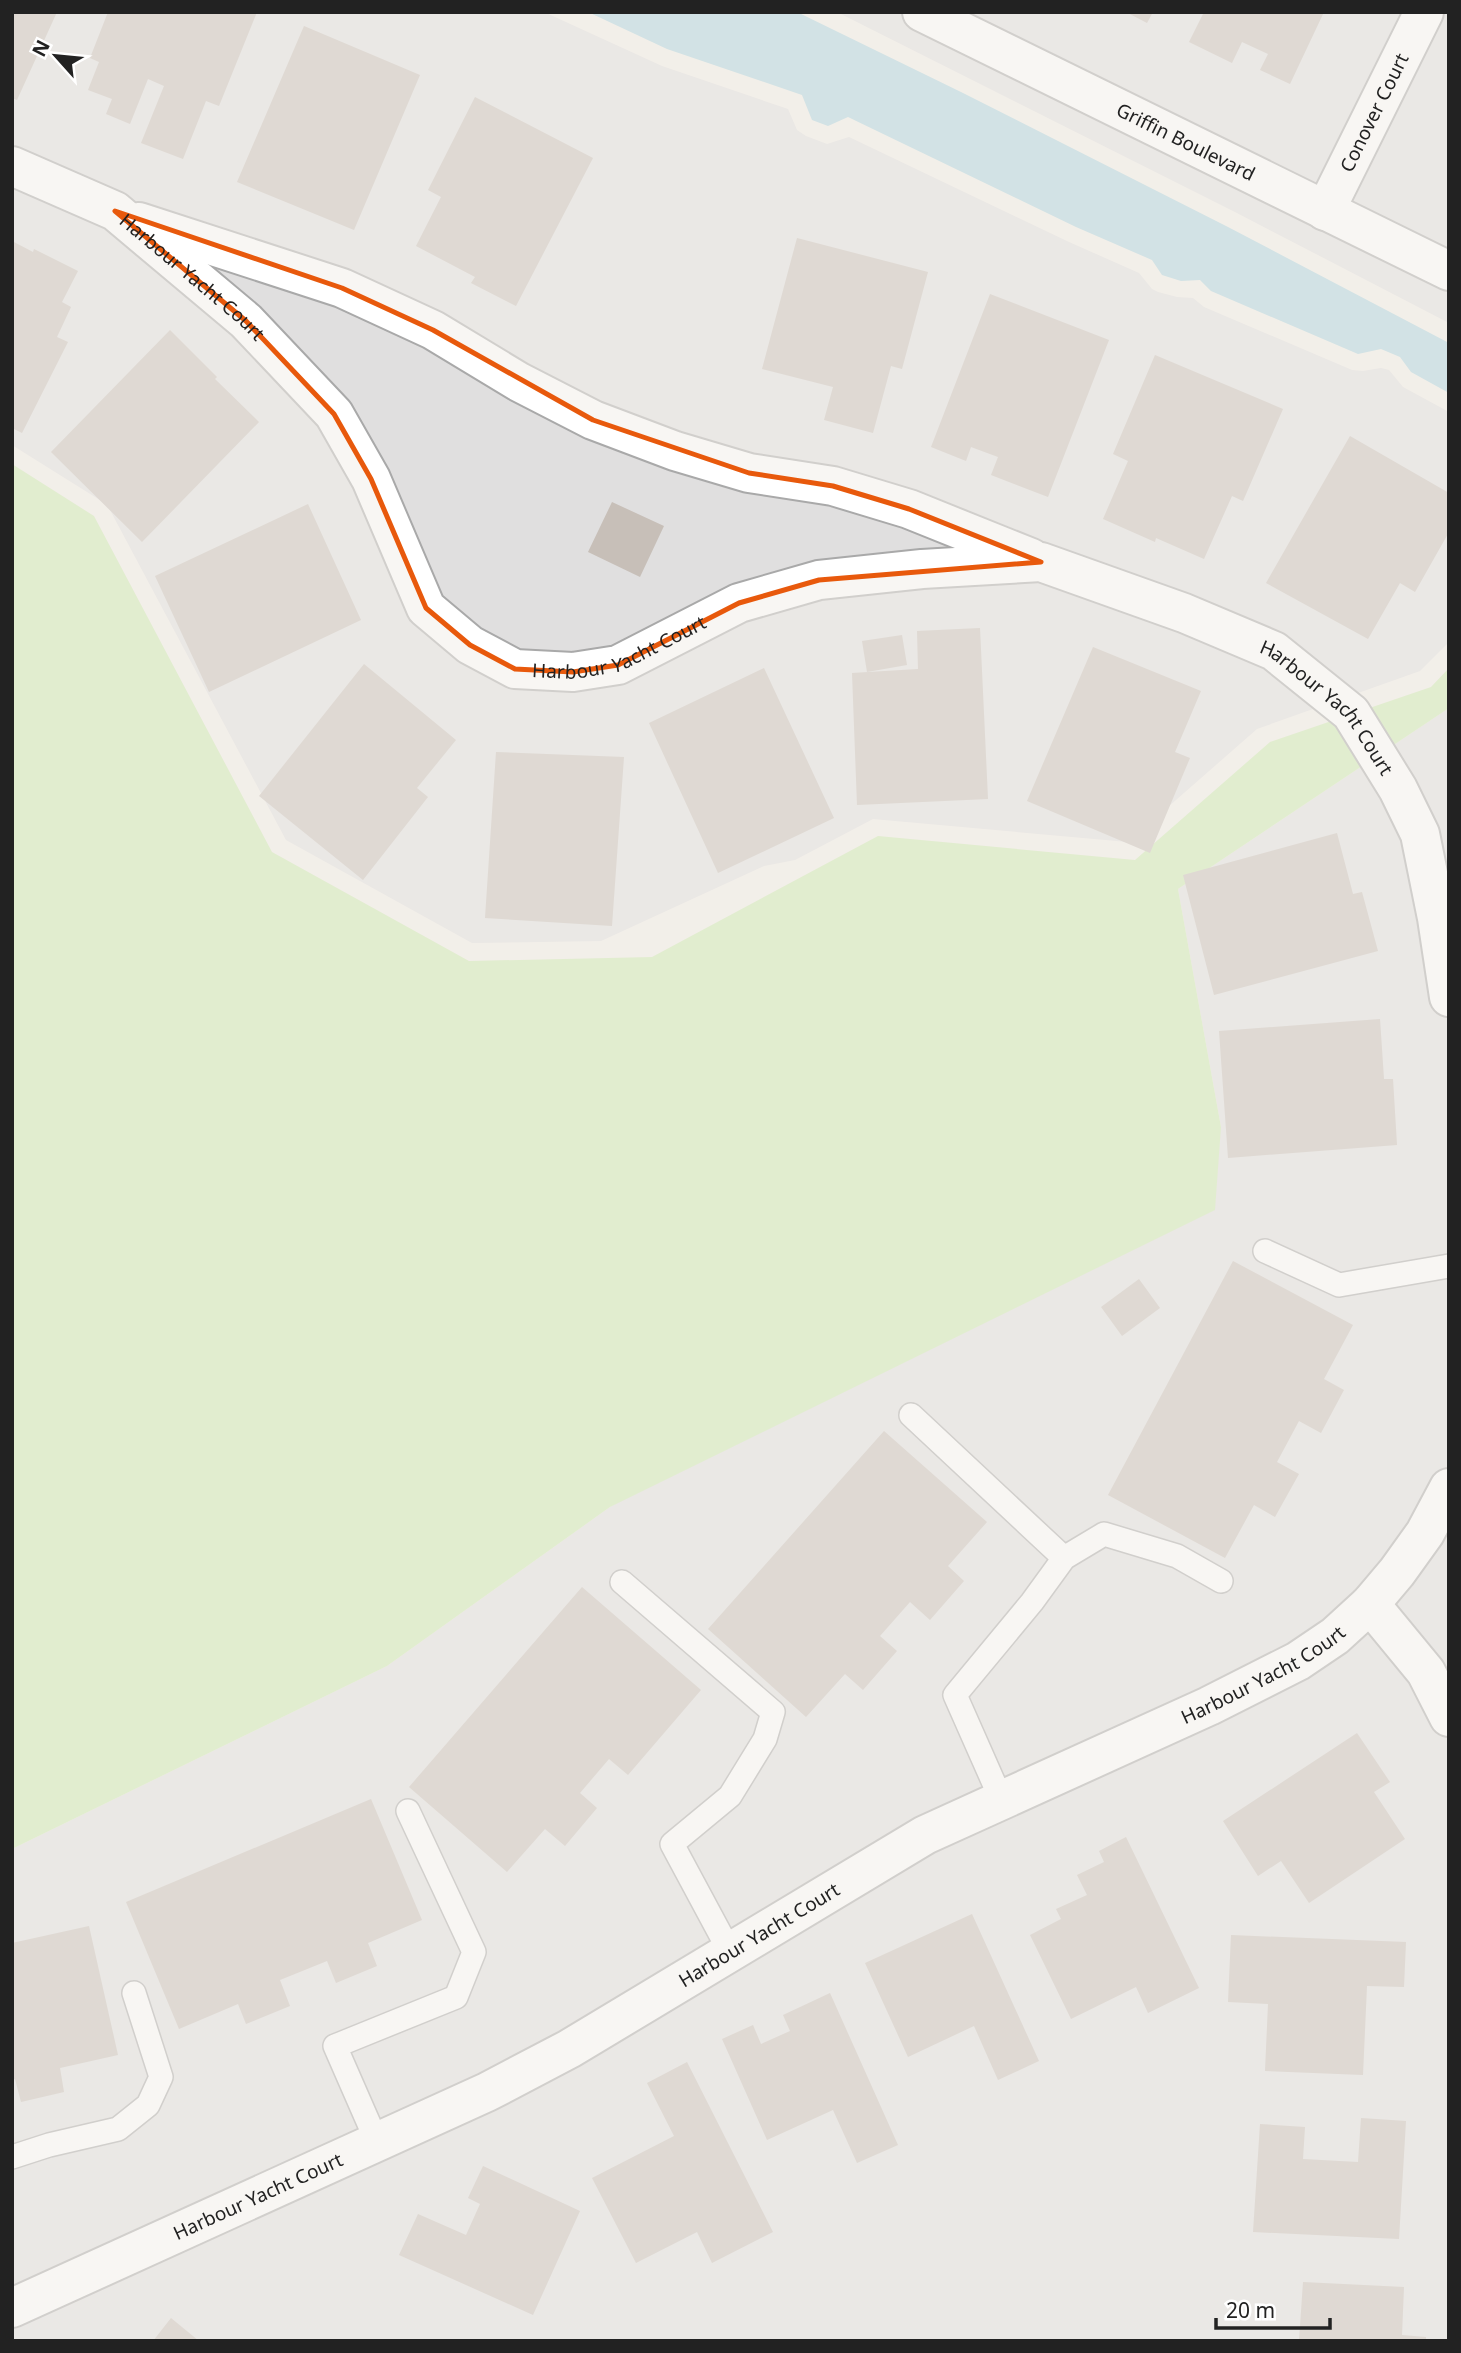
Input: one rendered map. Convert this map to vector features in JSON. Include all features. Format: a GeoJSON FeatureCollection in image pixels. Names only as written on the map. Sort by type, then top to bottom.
{"type":"FeatureCollection","features":[{"type":"Feature","properties":{"kind":"street","name":"Griffin Boulevard"},"geometry":{"type":"LineString","coordinates":[[922,12],[1449,271]]}},
{"type":"Feature","properties":{"kind":"street","name":"Conover Court"},"geometry":{"type":"LineString","coordinates":[[1325,211],[1424,12]]}},
{"type":"Feature","properties":{"kind":"street","name":"Harbour Yacht Court"},"geometry":{"type":"LineString","coordinates":[[12,166],[142,223],[342,288],[433,330],[519,382],[605,424],[749,473],[833,486],[909,509],[1041,562],[1184,613],[1274,651],[1350,713],[1398,789],[1420,834],[1449,997]]}},
{"type":"Feature","properties":{"kind":"street","name":"Harbour Yacht Court"},"geometry":{"type":"LineString","coordinates":[[114,211],[246,321],[334,414],[372,479],[426,608],[470,645],[515,668],[573,672],[618,665],[739,603],[818,580],[922,569],[1041,562]]}},
{"type":"Feature","properties":{"kind":"street","name":"Harbour Yacht Court"},"geometry":{"type":"LineString","coordinates":[[12,2308],[487,2091],[569,2049],[925,1835],[1209,1706],[1298,1661],[1335,1636],[1370,1604],[1425,1533],[1449,1488]]}},
{"type":"Feature","properties":{"kind":"street"},"geometry":{"type":"LineString","coordinates":[[1370,1604],[1426,1672],[1449,1717]]}},
{"type":"Feature","properties":{"kind":"lane"},"geometry":{"type":"LineString","coordinates":[[1265,1251],[1339,1285],[1449,1266]]}},
{"type":"Feature","properties":{"kind":"lane"},"geometry":{"type":"LineString","coordinates":[[911,1415],[1064,1558]]}},
{"type":"Feature","properties":{"kind":"lane"},"geometry":{"type":"LineString","coordinates":[[1001,1799],[955,1695],[1032,1602],[1064,1558],[1104,1534],[1177,1556],[1221,1581]]}},
{"type":"Feature","properties":{"kind":"lane"},"geometry":{"type":"LineString","coordinates":[[622,1582],[773,1712],[765,1739],[730,1796],[672,1844],[730,1952]]}},
{"type":"Feature","properties":{"kind":"lane"},"geometry":{"type":"LineString","coordinates":[[377,2142],[335,2046],[456,1997],[474,1952],[408,1811]]}},
{"type":"Feature","properties":{"kind":"lane"},"geometry":{"type":"LineString","coordinates":[[12,2157],[49,2145],[118,2129],[148,2105],[161,2077],[134,1993]]}},
{"type":"Feature","properties":{"kind":"highlighted area"},"geometry":{"type":"Polygon","coordinates":[[[115,211],[342,288],[433,330],[593,420],[749,473],[833,486],[909,509],[1041,562],[819,580],[739,603],[618,665],[573,672],[515,669],[470,645],[426,608],[371,479],[334,414],[246,321],[115,211]]]}},
{"type":"Feature","properties":{"kind":"shaded area"},"geometry":{"type":"Polygon","coordinates":[[[12,12],[544,12],[662,66],[788,109],[797,130],[806,136],[827,144],[849,137],[1139,273],[1152,289],[1158,292],[1193,298],[1204,307],[1352,370],[1389,370],[1403,387],[1449,412],[1449,642],[1420,671],[1257,729],[1128,842],[873,819],[795,860],[764,866],[601,941],[472,943],[286,840],[110,510],[103,502],[12,445],[12,12]]]}},
{"type":"Feature","properties":{"kind":"shaded area"},"geometry":{"type":"Polygon","coordinates":[[[837,12],[1449,12],[1449,323],[1235,212],[837,12]]]}},
{"type":"Feature","properties":{"kind":"shaded area"},"geometry":{"type":"Polygon","coordinates":[[[1449,708],[1449,2341],[12,2341],[12,1849],[387,1666],[610,1507],[1221,1127],[1178,889],[1449,708]]]}},
{"type":"Feature","properties":{"kind":"green space"},"geometry":{"type":"Polygon","coordinates":[[[12,464],[94,516],[272,852],[469,961],[652,957],[878,836],[1135,860],[1270,742],[1431,687],[1449,668],[1449,708],[1178,889],[1221,1127],[1215,1210],[610,1507],[387,1666],[12,1849],[12,464]]]}},
{"type":"Feature","properties":{"kind":"water"},"geometry":{"type":"Polygon","coordinates":[[[588,12],[797,12],[1228,227],[1449,343],[1449,393],[1411,372],[1400,357],[1381,349],[1358,354],[1211,291],[1200,280],[1181,281],[1162,275],[1152,260],[1076,227],[848,117],[828,126],[812,120],[802,95],[667,49],[588,12]]]}},
{"type":"Feature","properties":{"kind":"building"},"geometry":{"type":"Polygon","coordinates":[[[12,12],[57,12],[17,100],[12,98],[12,12]]]}},
{"type":"Feature","properties":{"kind":"building"},"geometry":{"type":"Polygon","coordinates":[[[108,12],[257,12],[219,106],[206,101],[183,159],[141,143],[164,86],[148,79],[130,124],[106,114],[112,99],[88,90],[99,62],[90,58],[108,12]]]}},
{"type":"Feature","properties":{"kind":"building"},"geometry":{"type":"Polygon","coordinates":[[[1126,12],[1153,12],[1147,23],[1126,12]]]}},
{"type":"Feature","properties":{"kind":"building"},"geometry":{"type":"Polygon","coordinates":[[[1204,12],[1324,12],[1290,84],[1260,70],[1268,54],[1242,42],[1232,63],[1189,42],[1204,12]]]}},
{"type":"Feature","properties":{"kind":"building"},"geometry":{"type":"Polygon","coordinates":[[[304,26],[420,75],[354,230],[237,182],[304,26]]]}},
{"type":"Feature","properties":{"kind":"building"},"geometry":{"type":"Polygon","coordinates":[[[475,97],[593,158],[516,306],[471,283],[475,277],[416,246],[441,197],[428,190],[475,97]]]}},
{"type":"Feature","properties":{"kind":"building"},"geometry":{"type":"Polygon","coordinates":[[[797,238],[928,272],[902,369],[891,366],[873,433],[824,420],[833,387],[762,369],[797,238]]]}},
{"type":"Feature","properties":{"kind":"building"},"geometry":{"type":"Polygon","coordinates":[[[12,241],[78,271],[62,302],[71,307],[57,337],[68,342],[22,433],[12,428],[12,241]]]}},
{"type":"Feature","properties":{"kind":"building"},"geometry":{"type":"Polygon","coordinates":[[[990,294],[1109,340],[1048,497],[991,475],[998,457],[971,447],[966,461],[931,447],[990,294]]]}},
{"type":"Feature","properties":{"kind":"building"},"geometry":{"type":"Polygon","coordinates":[[[170,330],[259,422],[142,542],[51,452],[170,330]]]}},
{"type":"Feature","properties":{"kind":"building"},"geometry":{"type":"Polygon","coordinates":[[[1155,355],[1283,409],[1243,501],[1232,496],[1204,559],[1156,538],[1155,542],[1103,519],[1128,461],[1113,454],[1155,355]]]}},
{"type":"Feature","properties":{"kind":"building"},"geometry":{"type":"Polygon","coordinates":[[[1350,436],[1449,493],[1449,532],[1415,592],[1400,583],[1368,639],[1266,583],[1350,436]]]}},
{"type":"Feature","properties":{"kind":"building"},"geometry":{"type":"Polygon","coordinates":[[[612,502],[664,526],[640,577],[588,552],[612,502]]]}},
{"type":"Feature","properties":{"kind":"building"},"geometry":{"type":"Polygon","coordinates":[[[308,504],[361,620],[209,692],[155,576],[308,504]]]}},
{"type":"Feature","properties":{"kind":"building"},"geometry":{"type":"Polygon","coordinates":[[[980,628],[988,799],[857,805],[852,673],[918,669],[917,631],[980,628]]]}},
{"type":"Feature","properties":{"kind":"building"},"geometry":{"type":"Polygon","coordinates":[[[902,635],[907,665],[867,672],[862,641],[902,635]]]}},
{"type":"Feature","properties":{"kind":"building"},"geometry":{"type":"Polygon","coordinates":[[[1093,647],[1201,691],[1175,752],[1190,758],[1150,853],[1027,801],[1093,647]]]}},
{"type":"Feature","properties":{"kind":"building"},"geometry":{"type":"Polygon","coordinates":[[[364,664],[456,740],[417,788],[428,797],[363,880],[259,796],[364,664]]]}},
{"type":"Feature","properties":{"kind":"building"},"geometry":{"type":"Polygon","coordinates":[[[764,668],[834,818],[718,873],[649,723],[764,668]]]}},
{"type":"Feature","properties":{"kind":"building"},"geometry":{"type":"Polygon","coordinates":[[[496,752],[624,757],[612,926],[485,918],[496,752]]]}},
{"type":"Feature","properties":{"kind":"building"},"geometry":{"type":"Polygon","coordinates":[[[1337,833],[1353,894],[1362,892],[1378,951],[1214,995],[1183,875],[1337,833]]]}},
{"type":"Feature","properties":{"kind":"building"},"geometry":{"type":"Polygon","coordinates":[[[1380,1019],[1384,1079],[1393,1079],[1397,1145],[1228,1158],[1219,1031],[1380,1019]]]}},
{"type":"Feature","properties":{"kind":"building"},"geometry":{"type":"Polygon","coordinates":[[[1233,1261],[1353,1325],[1324,1379],[1344,1390],[1321,1433],[1299,1421],[1277,1462],[1299,1474],[1275,1517],[1254,1505],[1225,1558],[1108,1495],[1233,1261]]]}},
{"type":"Feature","properties":{"kind":"building"},"geometry":{"type":"Polygon","coordinates":[[[1139,1279],[1160,1308],[1122,1336],[1101,1307],[1139,1279]]]}},
{"type":"Feature","properties":{"kind":"building"},"geometry":{"type":"Polygon","coordinates":[[[884,1431],[987,1522],[948,1566],[964,1581],[930,1620],[910,1602],[880,1636],[897,1651],[863,1690],[845,1674],[806,1717],[708,1629],[884,1431]]]}},
{"type":"Feature","properties":{"kind":"building"},"geometry":{"type":"Polygon","coordinates":[[[582,1587],[701,1690],[628,1775],[609,1759],[580,1793],[597,1808],[565,1846],[545,1829],[507,1872],[409,1787],[582,1587]]]}},
{"type":"Feature","properties":{"kind":"building"},"geometry":{"type":"Polygon","coordinates":[[[1357,1733],[1390,1782],[1374,1792],[1405,1839],[1309,1903],[1281,1861],[1258,1876],[1223,1821],[1357,1733]]]}},
{"type":"Feature","properties":{"kind":"building"},"geometry":{"type":"Polygon","coordinates":[[[371,1799],[422,1920],[368,1943],[377,1966],[336,1983],[327,1961],[280,1980],[290,2006],[246,2024],[238,2004],[179,2029],[126,1902],[371,1799]]]}},
{"type":"Feature","properties":{"kind":"building"},"geometry":{"type":"Polygon","coordinates":[[[1126,1837],[1199,1988],[1148,2013],[1136,1987],[1071,2019],[1030,1935],[1061,1919],[1056,1909],[1087,1895],[1077,1875],[1104,1862],[1099,1851],[1126,1837]]]}},
{"type":"Feature","properties":{"kind":"building"},"geometry":{"type":"Polygon","coordinates":[[[972,1914],[1039,2061],[998,2080],[974,2026],[908,2057],[865,1963],[972,1914]]]}},
{"type":"Feature","properties":{"kind":"building"},"geometry":{"type":"Polygon","coordinates":[[[89,1926],[118,2055],[60,2068],[64,2092],[21,2102],[15,2079],[12,2080],[12,1943],[89,1926]]]}},
{"type":"Feature","properties":{"kind":"building"},"geometry":{"type":"Polygon","coordinates":[[[1231,1935],[1406,1942],[1404,1987],[1367,1986],[1363,2075],[1265,2071],[1268,2004],[1228,2002],[1231,1935]]]}},
{"type":"Feature","properties":{"kind":"building"},"geometry":{"type":"Polygon","coordinates":[[[830,1993],[898,2145],[857,2163],[833,2110],[767,2140],[722,2039],[753,2025],[761,2044],[790,2031],[783,2015],[830,1993]]]}},
{"type":"Feature","properties":{"kind":"building"},"geometry":{"type":"Polygon","coordinates":[[[687,2062],[773,2232],[712,2263],[697,2232],[636,2263],[592,2178],[674,2136],[647,2083],[687,2062]]]}},
{"type":"Feature","properties":{"kind":"building"},"geometry":{"type":"Polygon","coordinates":[[[1361,2118],[1406,2121],[1399,2239],[1253,2232],[1260,2124],[1305,2127],[1303,2159],[1358,2162],[1361,2118]]]}},
{"type":"Feature","properties":{"kind":"building"},"geometry":{"type":"Polygon","coordinates":[[[483,2166],[580,2211],[533,2315],[399,2255],[418,2214],[466,2235],[480,2204],[468,2198],[483,2166]]]}},
{"type":"Feature","properties":{"kind":"building"},"geometry":{"type":"Polygon","coordinates":[[[1303,2282],[1404,2287],[1402,2335],[1426,2337],[1426,2341],[1299,2341],[1303,2282]]]}},
{"type":"Feature","properties":{"kind":"building"},"geometry":{"type":"Polygon","coordinates":[[[171,2318],[199,2341],[153,2341],[171,2318]]]}}]}
